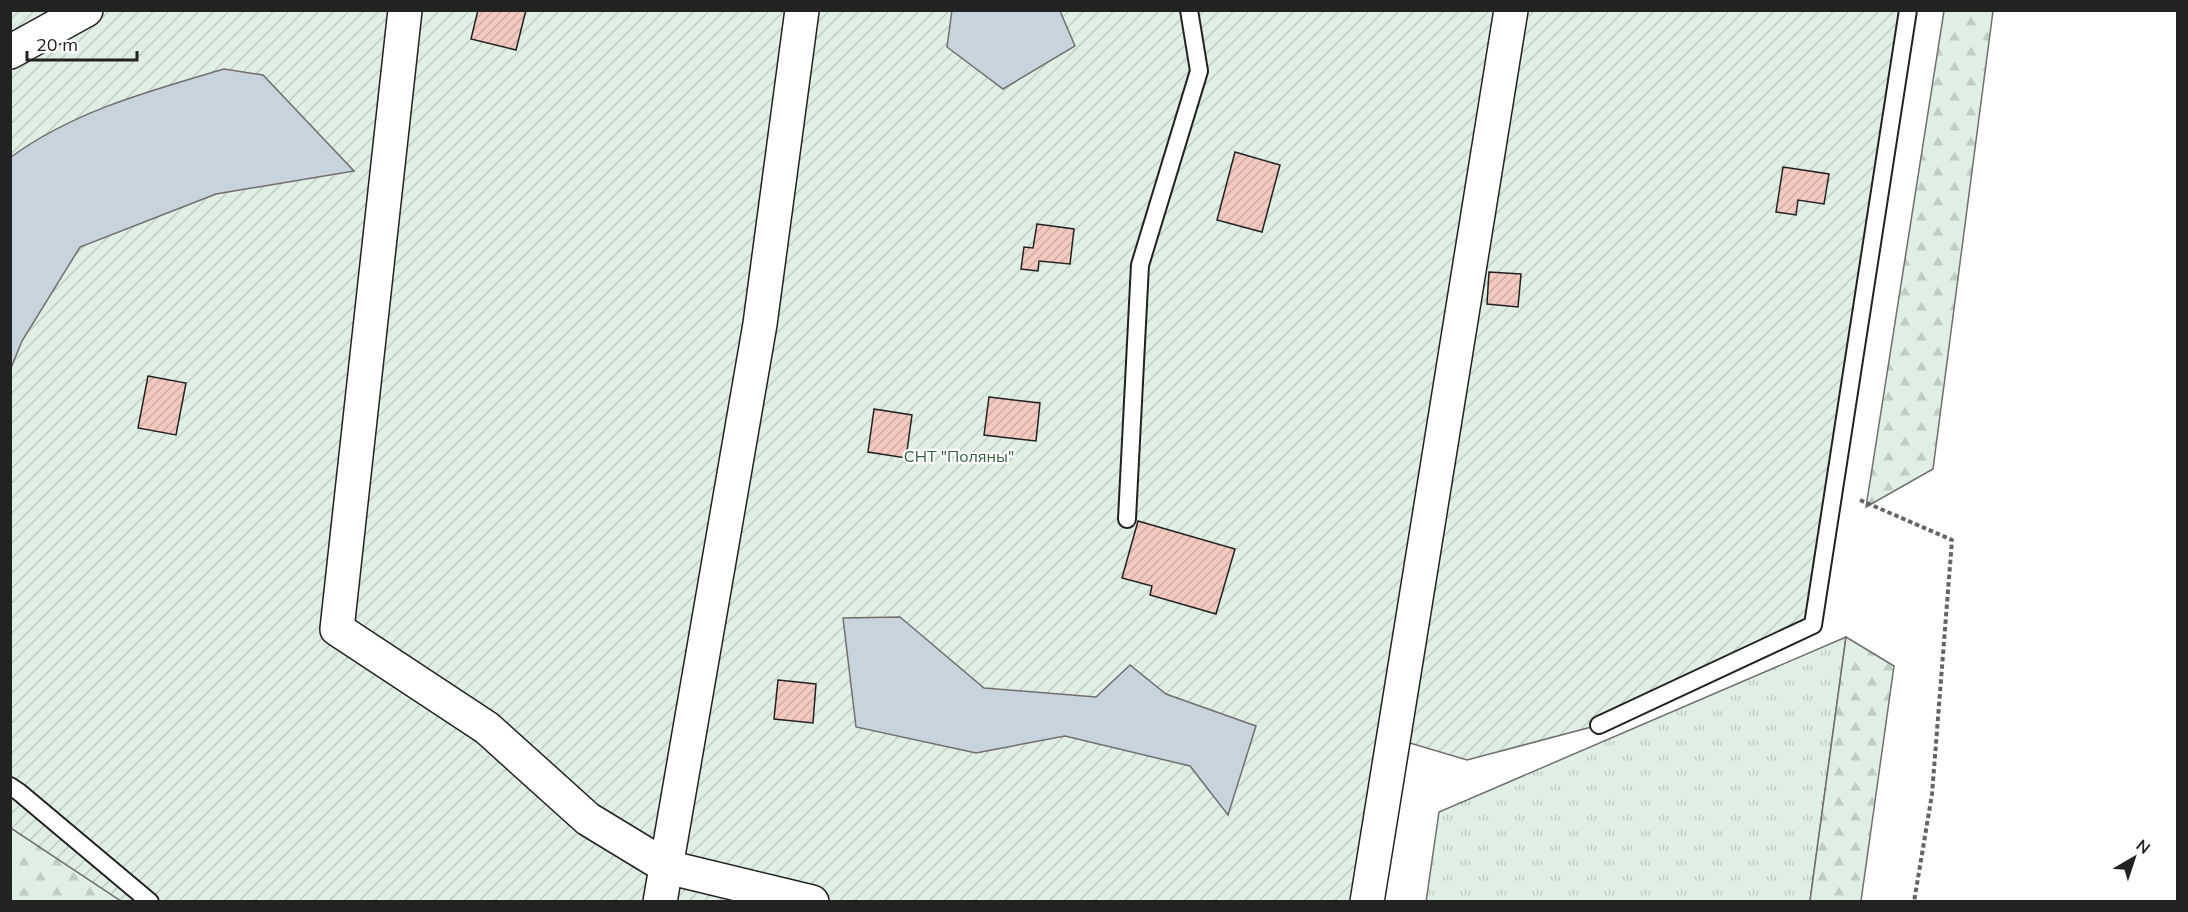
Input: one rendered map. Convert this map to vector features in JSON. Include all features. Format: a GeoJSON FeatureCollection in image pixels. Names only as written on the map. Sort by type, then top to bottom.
{"type":"FeatureCollection","features":[{"type":"Feature","properties":{"kind":"street"},"geometry":{"type":"LineString","coordinates":[[10,52],[86,10]]}},
{"type":"Feature","properties":{"kind":"street"},"geometry":{"type":"LineString","coordinates":[[405,10],[337,629],[487,728],[588,819],[667,867],[812,902]]}},
{"type":"Feature","properties":{"kind":"street"},"geometry":{"type":"LineString","coordinates":[[660,902],[760,324],[802,10]]}},
{"type":"Feature","properties":{"kind":"street"},"geometry":{"type":"LineString","coordinates":[[1367,902],[1511,10]]}},
{"type":"Feature","properties":{"kind":"lane"},"geometry":{"type":"LineString","coordinates":[[1127,519],[1140,265],[1199,71],[1189,10]]}},
{"type":"Feature","properties":{"kind":"lane"},"geometry":{"type":"LineString","coordinates":[[1599,725],[1813,626],[1908,10]]}},
{"type":"Feature","properties":{"kind":"lane"},"geometry":{"type":"LineString","coordinates":[[10,786],[150,902]]}},
{"type":"Feature","properties":{"kind":"path"},"geometry":{"type":"LineString","coordinates":[[1834,488],[1952,540],[1932,794],[1914,902]]}},
{"type":"Feature","properties":{"kind":"green space","name":"СНТ \"Поляны\""},"geometry":{"type":"Polygon","coordinates":[[[10,11],[1908,11],[1813,625],[1599,725],[1467,760],[1393,738],[1367,901],[121,901],[11,828],[10,11]]]}},
{"type":"Feature","properties":{"kind":"green space"},"geometry":{"type":"Polygon","coordinates":[[[1944,11],[1993,11],[1933,469],[1866,507],[1944,11]]]}},
{"type":"Feature","properties":{"kind":"green space"},"geometry":{"type":"Polygon","coordinates":[[[1846,637],[1810,901],[1426,902],[1439,812],[1846,637]]]}},
{"type":"Feature","properties":{"kind":"green space"},"geometry":{"type":"Polygon","coordinates":[[[1846,637],[1894,666],[1861,901],[1810,901],[1846,637]]]}},
{"type":"Feature","properties":{"kind":"green space"},"geometry":{"type":"Polygon","coordinates":[[[11,828],[121,901],[11,901],[11,828]]]}},
{"type":"Feature","properties":{"kind":"shaded area"},"geometry":{"type":"Polygon","coordinates":[[[952,10],[1060,11],[1075,46],[1003,89],[947,47],[952,10]]]}},
{"type":"Feature","properties":{"kind":"shaded area"},"geometry":{"type":"Polygon","coordinates":[[[224,69],[263,75],[354,171],[216,194],[80,247],[22,341],[11,368],[11,157],[60,127],[86,115],[140,94],[224,69]]]}},
{"type":"Feature","properties":{"kind":"shaded area"},"geometry":{"type":"Polygon","coordinates":[[[900,617],[984,688],[1096,697],[1130,665],[1166,694],[1256,726],[1228,815],[1190,766],[1065,736],[976,753],[856,727],[843,618],[900,617]]]}},
{"type":"Feature","properties":{"kind":"building"},"geometry":{"type":"Polygon","coordinates":[[[478,10],[526,10],[516,50],[471,39],[478,10]]]}},
{"type":"Feature","properties":{"kind":"building"},"geometry":{"type":"Polygon","coordinates":[[[1235,152],[1280,165],[1262,232],[1217,220],[1235,152]]]}},
{"type":"Feature","properties":{"kind":"building"},"geometry":{"type":"Polygon","coordinates":[[[1783,167],[1829,174],[1824,204],[1798,200],[1796,215],[1776,212],[1783,167]]]}},
{"type":"Feature","properties":{"kind":"building"},"geometry":{"type":"Polygon","coordinates":[[[1037,224],[1074,229],[1070,264],[1039,261],[1038,271],[1021,269],[1024,247],[1033,248],[1037,224]]]}},
{"type":"Feature","properties":{"kind":"building"},"geometry":{"type":"Polygon","coordinates":[[[1489,272],[1521,274],[1518,307],[1487,304],[1489,272]]]}},
{"type":"Feature","properties":{"kind":"building"},"geometry":{"type":"Polygon","coordinates":[[[148,376],[186,383],[176,435],[138,428],[148,376]]]}},
{"type":"Feature","properties":{"kind":"building"},"geometry":{"type":"Polygon","coordinates":[[[989,397],[1040,403],[1036,441],[984,435],[989,397]]]}},
{"type":"Feature","properties":{"kind":"building"},"geometry":{"type":"Polygon","coordinates":[[[874,409],[912,415],[906,458],[868,452],[874,409]]]}},
{"type":"Feature","properties":{"kind":"building"},"geometry":{"type":"Polygon","coordinates":[[[1138,521],[1235,549],[1216,614],[1150,595],[1152,586],[1122,578],[1138,521]]]}},
{"type":"Feature","properties":{"kind":"building"},"geometry":{"type":"Polygon","coordinates":[[[778,680],[816,684],[813,723],[774,719],[778,680]]]}}]}
